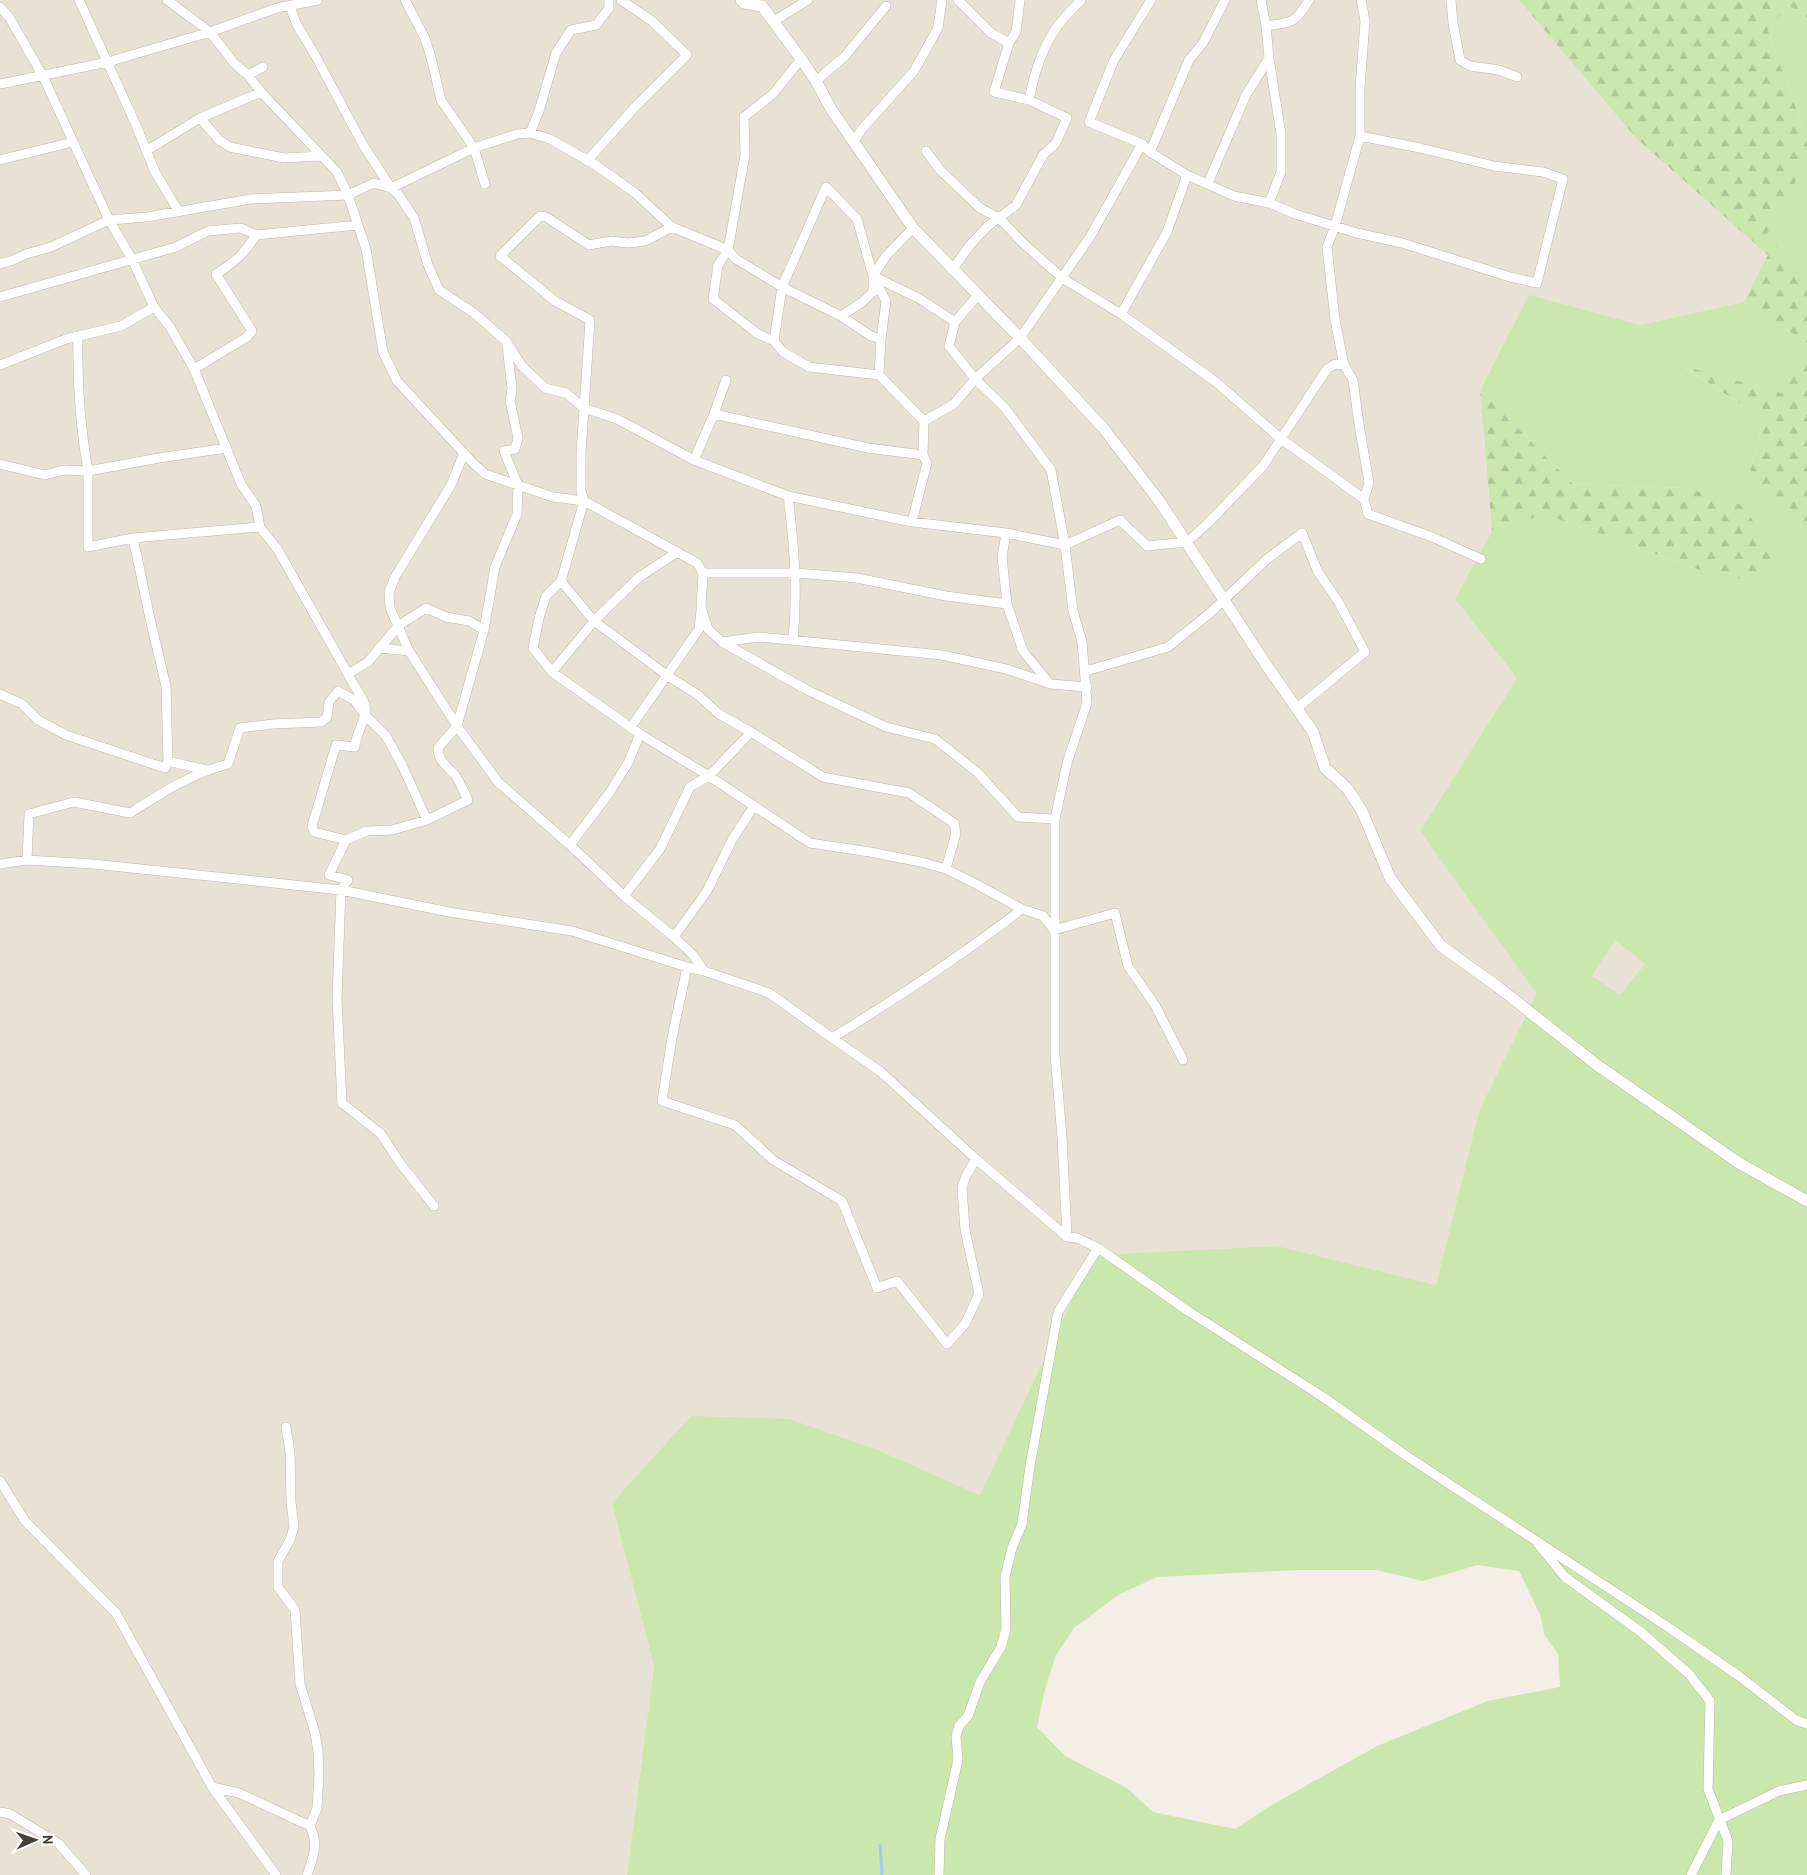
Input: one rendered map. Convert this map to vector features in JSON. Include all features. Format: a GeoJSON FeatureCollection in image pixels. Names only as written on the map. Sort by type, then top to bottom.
{"type":"FeatureCollection","features":[{"type":"Feature","properties":{"kind":"street"},"geometry":{"type":"LineString","coordinates":[[79,0],[155,172],[179,212]]}},
{"type":"Feature","properties":{"kind":"street"},"geometry":{"type":"LineString","coordinates":[[167,0],[210,32],[234,63],[248,75],[261,92],[337,172],[348,195],[366,249],[384,352],[390,367],[397,381],[464,453],[485,474],[553,497],[584,501],[697,563],[703,573],[699,629],[668,676],[631,726]]}},
{"type":"Feature","properties":{"kind":"street"},"geometry":{"type":"LineString","coordinates":[[0,84],[108,62],[210,32],[276,4],[292,5],[318,0]]}},
{"type":"Feature","properties":{"kind":"street"},"geometry":{"type":"LineString","coordinates":[[405,0],[425,38],[440,100],[474,148],[485,184]]}},
{"type":"Feature","properties":{"kind":"street"},"geometry":{"type":"LineString","coordinates":[[530,133],[539,111],[556,53],[571,30],[596,25],[610,8],[609,0]]}},
{"type":"Feature","properties":{"kind":"street"},"geometry":{"type":"LineString","coordinates":[[587,161],[635,107],[687,56],[652,21],[622,0]]}},
{"type":"Feature","properties":{"kind":"street"},"geometry":{"type":"LineString","coordinates":[[741,0],[744,3],[761,3],[816,81],[831,109],[913,228],[977,296],[1020,338],[1104,429],[1160,502],[1313,732],[1325,768],[1347,788],[1362,811],[1390,878],[1441,946],[1597,1065],[1739,1163],[1807,1202]]}},
{"type":"Feature","properties":{"kind":"street"},"geometry":{"type":"LineString","coordinates":[[774,21],[808,0]]}},
{"type":"Feature","properties":{"kind":"street"},"geometry":{"type":"LineString","coordinates":[[853,142],[862,129],[914,71],[938,28],[942,0]]}},
{"type":"Feature","properties":{"kind":"street"},"geometry":{"type":"LineString","coordinates":[[958,0],[991,33],[1009,43]]}},
{"type":"Feature","properties":{"kind":"street"},"geometry":{"type":"LineString","coordinates":[[952,270],[970,245],[988,226],[1016,205],[1043,155],[1056,143],[1067,118],[1029,100],[994,92],[1009,43],[1016,32],[1020,0]]}},
{"type":"Feature","properties":{"kind":"street"},"geometry":{"type":"LineString","coordinates":[[1029,100],[1035,72],[1048,43],[1064,18],[1081,0]]}},
{"type":"Feature","properties":{"kind":"street"},"geometry":{"type":"LineString","coordinates":[[1151,0],[1114,60],[1089,122],[1142,144],[1150,152],[1188,175],[1234,196],[1269,203],[1295,214],[1357,233],[1402,243],[1510,277],[1536,283],[1563,179],[1543,172],[1494,166],[1360,136]]}},
{"type":"Feature","properties":{"kind":"street"},"geometry":{"type":"LineString","coordinates":[[1150,152],[1189,60],[1203,43],[1225,0]]}},
{"type":"Feature","properties":{"kind":"street"},"geometry":{"type":"LineString","coordinates":[[1261,0],[1281,134],[1281,172],[1269,203]]}},
{"type":"Feature","properties":{"kind":"street"},"geometry":{"type":"LineString","coordinates":[[1266,26],[1293,21],[1301,14],[1309,0]]}},
{"type":"Feature","properties":{"kind":"street"},"geometry":{"type":"LineString","coordinates":[[1361,0],[1365,22],[1360,88],[1360,136],[1335,226],[1326,247],[1335,320],[1344,365],[1353,380],[1370,483],[1364,499],[1368,514],[1432,537],[1481,559]]}},
{"type":"Feature","properties":{"kind":"street"},"geometry":{"type":"LineString","coordinates":[[1451,0],[1460,60],[1470,66],[1499,70],[1517,77]]}},
{"type":"Feature","properties":{"kind":"street"},"geometry":{"type":"LineString","coordinates":[[292,5],[292,12],[297,25],[362,143],[414,218],[428,265],[439,290],[474,313],[506,341],[522,366],[545,388],[566,393],[584,408],[617,418],[694,460],[788,496],[912,522],[1006,533],[1065,545],[1120,520],[1147,546],[1187,542],[1264,466],[1280,438],[1327,369],[1335,364],[1344,365]]}},
{"type":"Feature","properties":{"kind":"street"},"geometry":{"type":"LineString","coordinates":[[816,81],[845,56],[886,6]]}},
{"type":"Feature","properties":{"kind":"street"},"geometry":{"type":"LineString","coordinates":[[0,7],[8,17],[43,76],[109,220],[132,259],[154,307],[170,327],[194,369],[241,484],[256,506],[260,527],[278,550],[365,706],[361,730],[355,736],[355,746],[336,745],[312,826],[314,832],[346,840],[368,831],[392,830],[427,820],[468,800],[455,775],[446,768],[438,753],[438,748],[457,726],[484,630],[495,567],[516,514],[518,485],[504,451],[515,449],[518,438],[510,401],[512,389],[506,341]]}},
{"type":"Feature","properties":{"kind":"street"},"geometry":{"type":"LineString","coordinates":[[1208,183],[1246,95],[1269,58]]}},
{"type":"Feature","properties":{"kind":"street"},"geometry":{"type":"LineString","coordinates":[[801,59],[773,94],[744,117],[745,155],[728,250],[718,265],[713,299],[758,334],[774,341],[784,352],[809,367],[879,375],[924,421],[923,455],[927,463],[912,522]]}},
{"type":"Feature","properties":{"kind":"street"},"geometry":{"type":"LineString","coordinates":[[248,75],[263,67]]}},
{"type":"Feature","properties":{"kind":"street"},"geometry":{"type":"LineString","coordinates":[[146,151],[200,118],[261,92]]}},
{"type":"Feature","properties":{"kind":"street"},"geometry":{"type":"LineString","coordinates":[[200,118],[219,140],[230,147],[284,158],[320,156]]}},
{"type":"Feature","properties":{"kind":"street"},"geometry":{"type":"LineString","coordinates":[[0,264],[51,247],[109,220],[146,217],[251,200],[348,195],[374,183],[392,188],[474,148],[517,134],[530,133],[550,139],[587,161],[634,193],[672,227],[728,250],[736,259],[782,287],[841,316],[870,336],[881,339]]}},
{"type":"Feature","properties":{"kind":"street"},"geometry":{"type":"LineString","coordinates":[[0,160],[73,142]]}},
{"type":"Feature","properties":{"kind":"street"},"geometry":{"type":"LineString","coordinates":[[924,421],[954,404],[975,379],[1020,338],[1090,237],[1142,144]]}},
{"type":"Feature","properties":{"kind":"street"},"geometry":{"type":"LineString","coordinates":[[926,150],[940,170],[980,208],[999,218],[1023,243],[1062,278],[1121,314],[1216,382],[1280,438],[1364,499]]}},
{"type":"Feature","properties":{"kind":"street"},"geometry":{"type":"LineString","coordinates":[[1121,314],[1167,232],[1188,175]]}},
{"type":"Feature","properties":{"kind":"street"},"geometry":{"type":"LineString","coordinates":[[774,341],[782,287],[826,187],[857,219],[873,276],[886,301],[879,375]]}},
{"type":"Feature","properties":{"kind":"street"},"geometry":{"type":"LineString","coordinates":[[672,227],[646,242],[628,243],[611,241],[589,245],[546,217],[540,216],[500,256],[555,301],[590,320],[580,453],[581,491],[584,501],[561,581],[546,596],[533,648],[552,672],[640,734],[710,776],[810,843],[921,862],[946,869],[1022,909],[1043,916],[1054,930]]}},
{"type":"Feature","properties":{"kind":"street"},"geometry":{"type":"LineString","coordinates":[[0,297],[176,247],[208,231],[240,228],[256,235],[358,225]]}},
{"type":"Feature","properties":{"kind":"street"},"geometry":{"type":"LineString","coordinates":[[841,316],[861,303],[873,292],[873,276],[886,256],[913,228]]}},
{"type":"Feature","properties":{"kind":"street"},"geometry":{"type":"LineString","coordinates":[[194,369],[247,337],[252,332],[216,274],[237,260],[245,252],[256,235]]}},
{"type":"Feature","properties":{"kind":"street"},"geometry":{"type":"LineString","coordinates":[[873,276],[920,299],[955,322]]}},
{"type":"Feature","properties":{"kind":"street"},"geometry":{"type":"LineString","coordinates":[[977,296],[955,322],[949,346],[975,379],[1006,408],[1051,470],[1065,545],[1073,611],[1082,642],[1086,671],[1087,703],[1067,763],[1055,819],[1055,1055],[1068,1237]]}},
{"type":"Feature","properties":{"kind":"street"},"geometry":{"type":"LineString","coordinates":[[0,365],[66,339],[121,326],[154,307]]}},
{"type":"Feature","properties":{"kind":"street"},"geometry":{"type":"LineString","coordinates":[[78,336],[77,382],[82,437],[88,471],[88,547],[133,538],[260,527]]}},
{"type":"Feature","properties":{"kind":"street"},"geometry":{"type":"LineString","coordinates":[[694,460],[726,380]]}},
{"type":"Feature","properties":{"kind":"street"},"geometry":{"type":"LineString","coordinates":[[714,414],[868,448],[923,455]]}},
{"type":"Feature","properties":{"kind":"street"},"geometry":{"type":"LineString","coordinates":[[0,464],[45,475],[64,470],[88,471],[220,449],[226,446]]}},
{"type":"Feature","properties":{"kind":"street"},"geometry":{"type":"LineString","coordinates":[[464,453],[451,485],[395,577],[389,592],[390,608],[409,652],[457,726],[498,782],[570,845],[624,896],[693,955],[704,971]]}},
{"type":"Feature","properties":{"kind":"street"},"geometry":{"type":"LineString","coordinates":[[788,496],[796,573],[793,640]]}},
{"type":"Feature","properties":{"kind":"street"},"geometry":{"type":"LineString","coordinates":[[1006,533],[1002,557],[1007,604],[1023,651],[1051,684]]}},
{"type":"Feature","properties":{"kind":"street"},"geometry":{"type":"LineString","coordinates":[[1086,671],[1168,647],[1224,599],[1267,558],[1302,533],[1318,572],[1338,601],[1365,652],[1296,708]]}},
{"type":"Feature","properties":{"kind":"street"},"geometry":{"type":"LineString","coordinates":[[0,694],[22,704],[38,720],[66,735],[165,768],[168,761],[166,686],[150,623],[133,538]]}},
{"type":"Feature","properties":{"kind":"street"},"geometry":{"type":"LineString","coordinates":[[552,672],[594,621],[638,577],[676,553]]}},
{"type":"Feature","properties":{"kind":"street"},"geometry":{"type":"LineString","coordinates":[[703,573],[796,573],[857,578],[946,596],[1007,604]]}},
{"type":"Feature","properties":{"kind":"street"},"geometry":{"type":"LineString","coordinates":[[561,581],[594,621],[668,676],[698,695],[719,714],[823,777],[909,793],[954,823],[956,832],[946,869]]}},
{"type":"Feature","properties":{"kind":"street"},"geometry":{"type":"LineString","coordinates":[[348,674],[368,662],[398,626],[426,608],[446,617],[469,621],[484,630]]}},
{"type":"Feature","properties":{"kind":"street"},"geometry":{"type":"LineString","coordinates":[[702,608],[708,629],[722,642],[807,690],[886,727],[935,739],[977,772],[1018,817],[1055,819]]}},
{"type":"Feature","properties":{"kind":"street"},"geometry":{"type":"LineString","coordinates":[[722,642],[759,637],[942,655],[1006,669],[1051,684],[1087,687]]}},
{"type":"Feature","properties":{"kind":"street"},"geometry":{"type":"LineString","coordinates":[[379,648],[409,652]]}},
{"type":"Feature","properties":{"kind":"street"},"geometry":{"type":"LineString","coordinates":[[27,860],[29,814],[74,802],[130,813],[176,784],[206,770],[228,764],[240,728],[273,724],[321,722],[327,717],[329,702],[338,691],[354,700],[364,714],[386,736],[402,765],[427,820]]}},
{"type":"Feature","properties":{"kind":"street"},"geometry":{"type":"LineString","coordinates":[[624,896],[660,849],[690,787],[710,776],[751,732]]}},
{"type":"Feature","properties":{"kind":"street"},"geometry":{"type":"LineString","coordinates":[[570,845],[610,792],[628,763],[640,734]]}},
{"type":"Feature","properties":{"kind":"street"},"geometry":{"type":"LineString","coordinates":[[168,761],[206,770]]}},
{"type":"Feature","properties":{"kind":"street"},"geometry":{"type":"LineString","coordinates":[[674,938],[707,891],[732,840],[754,806]]}},
{"type":"Feature","properties":{"kind":"street"},"geometry":{"type":"LineString","coordinates":[[346,840],[329,875],[348,880],[341,890],[337,999],[342,1103],[381,1134],[400,1163],[434,1206]]}},
{"type":"Feature","properties":{"kind":"street"},"geometry":{"type":"LineString","coordinates":[[0,864],[27,860],[93,864],[341,890],[449,912],[572,931],[704,971],[768,993],[881,1072],[976,1159],[1068,1237],[1077,1238],[1098,1248],[1188,1311],[1323,1397],[1408,1457],[1666,1625],[1739,1676],[1796,1720],[1807,1724]]}},
{"type":"Feature","properties":{"kind":"street"},"geometry":{"type":"LineString","coordinates":[[832,1038],[921,982],[978,943],[1022,909]]}},
{"type":"Feature","properties":{"kind":"street"},"geometry":{"type":"LineString","coordinates":[[1054,930],[1116,913],[1128,966],[1155,1006],[1183,1060]]}},
{"type":"Feature","properties":{"kind":"street"},"geometry":{"type":"LineString","coordinates":[[686,967],[662,1100],[735,1125],[773,1160],[842,1201],[877,1288],[897,1281],[947,1344],[965,1324],[979,1294],[965,1230],[962,1187],[976,1159]]}},
{"type":"Feature","properties":{"kind":"street"},"geometry":{"type":"LineString","coordinates":[[939,1875],[940,1839],[958,1760],[956,1736],[959,1726],[968,1716],[980,1682],[1001,1647],[1006,1629],[1005,1577],[1012,1548],[1022,1524],[1058,1312],[1098,1248]]}},
{"type":"Feature","properties":{"kind":"street"},"geometry":{"type":"LineString","coordinates":[[286,1427],[290,1452],[291,1502],[294,1527],[290,1540],[278,1561],[278,1587],[295,1610],[300,1684],[315,1733],[318,1751],[317,1808],[310,1826]]}},
{"type":"Feature","properties":{"kind":"street"},"geometry":{"type":"LineString","coordinates":[[0,1481],[26,1521],[116,1613],[212,1787],[276,1875]]}},
{"type":"Feature","properties":{"kind":"street"},"geometry":{"type":"LineString","coordinates":[[1533,1538],[1565,1577],[1641,1632],[1689,1674],[1710,1701],[1708,1789],[1728,1841],[1726,1875]]}},
{"type":"Feature","properties":{"kind":"street"},"geometry":{"type":"LineString","coordinates":[[1691,1875],[1719,1820],[1780,1791],[1807,1785]]}},
{"type":"Feature","properties":{"kind":"street"},"geometry":{"type":"LineString","coordinates":[[212,1787],[239,1794],[310,1826],[315,1836],[315,1854],[306,1875]]}},
{"type":"Feature","properties":{"kind":"street"},"geometry":{"type":"LineString","coordinates":[[0,1812],[10,1814],[58,1843],[86,1875]]}},
{"type":"Feature","properties":{"kind":"shaded area"},"geometry":{"type":"Polygon","coordinates":[[[0,0],[1519,0],[1636,138],[1769,255],[1744,302],[1640,325],[1529,296],[1480,389],[1492,531],[1455,599],[1517,678],[1420,831],[1538,994],[1479,1111],[1436,1285],[1277,1246],[1093,1255],[980,1495],[878,1450],[612,1503],[654,1666],[627,1875],[0,1875],[0,0]]]}},
{"type":"Feature","properties":{"kind":"shaded area"},"geometry":{"type":"Polygon","coordinates":[[[1615,940],[1645,964],[1620,996],[1592,976],[1615,940]]]}},
{"type":"Feature","properties":{"kind":"green space"},"geometry":{"type":"Polygon","coordinates":[[[1519,0],[1807,0],[1807,18],[1788,5],[1768,31],[1807,138],[1807,161],[1767,234],[1807,281],[1807,343],[1744,302],[1768,255],[1636,138],[1519,0]]]}},
{"type":"Feature","properties":{"kind":"green space"},"geometry":{"type":"Polygon","coordinates":[[[1788,5],[1807,18],[1807,138],[1768,31],[1788,5]]]}},
{"type":"Feature","properties":{"kind":"green space"},"geometry":{"type":"Polygon","coordinates":[[[1807,161],[1807,281],[1766,234],[1807,161]]]}},
{"type":"Feature","properties":{"kind":"green space"},"geometry":{"type":"Polygon","coordinates":[[[1529,295],[1640,325],[1744,302],[1807,343],[1807,351],[1782,393],[1684,367],[1763,419],[1748,481],[1807,531],[1807,1875],[627,1875],[654,1666],[612,1503],[691,1416],[789,1419],[878,1450],[980,1495],[1093,1255],[1277,1246],[1436,1285],[1479,1111],[1537,994],[1420,831],[1517,678],[1455,599],[1492,531],[1544,514],[1730,581],[1686,488],[1573,484],[1480,390],[1529,295]],[[1615,940],[1592,976],[1620,995],[1645,964],[1615,940]],[[1477,1565],[1423,1581],[1377,1570],[1298,1570],[1157,1577],[1118,1595],[1074,1628],[1056,1655],[1045,1689],[1037,1727],[1065,1756],[1127,1788],[1153,1812],[1235,1829],[1270,1806],[1377,1746],[1488,1701],[1560,1687],[1558,1654],[1544,1634],[1541,1617],[1519,1571],[1477,1565]]]}},
{"type":"Feature","properties":{"kind":"green space"},"geometry":{"type":"Polygon","coordinates":[[[1807,351],[1807,531],[1748,481],[1763,419],[1683,366],[1782,393],[1807,351]]]}},
{"type":"Feature","properties":{"kind":"green space"},"geometry":{"type":"Polygon","coordinates":[[[1480,390],[1573,484],[1686,488],[1745,506],[1776,566],[1730,581],[1544,514],[1492,531],[1480,390]]]}},
{"type":"Feature","properties":{"kind":"waterway"},"geometry":{"type":"LineString","coordinates":[[880,1845],[882,1875]]}}]}
